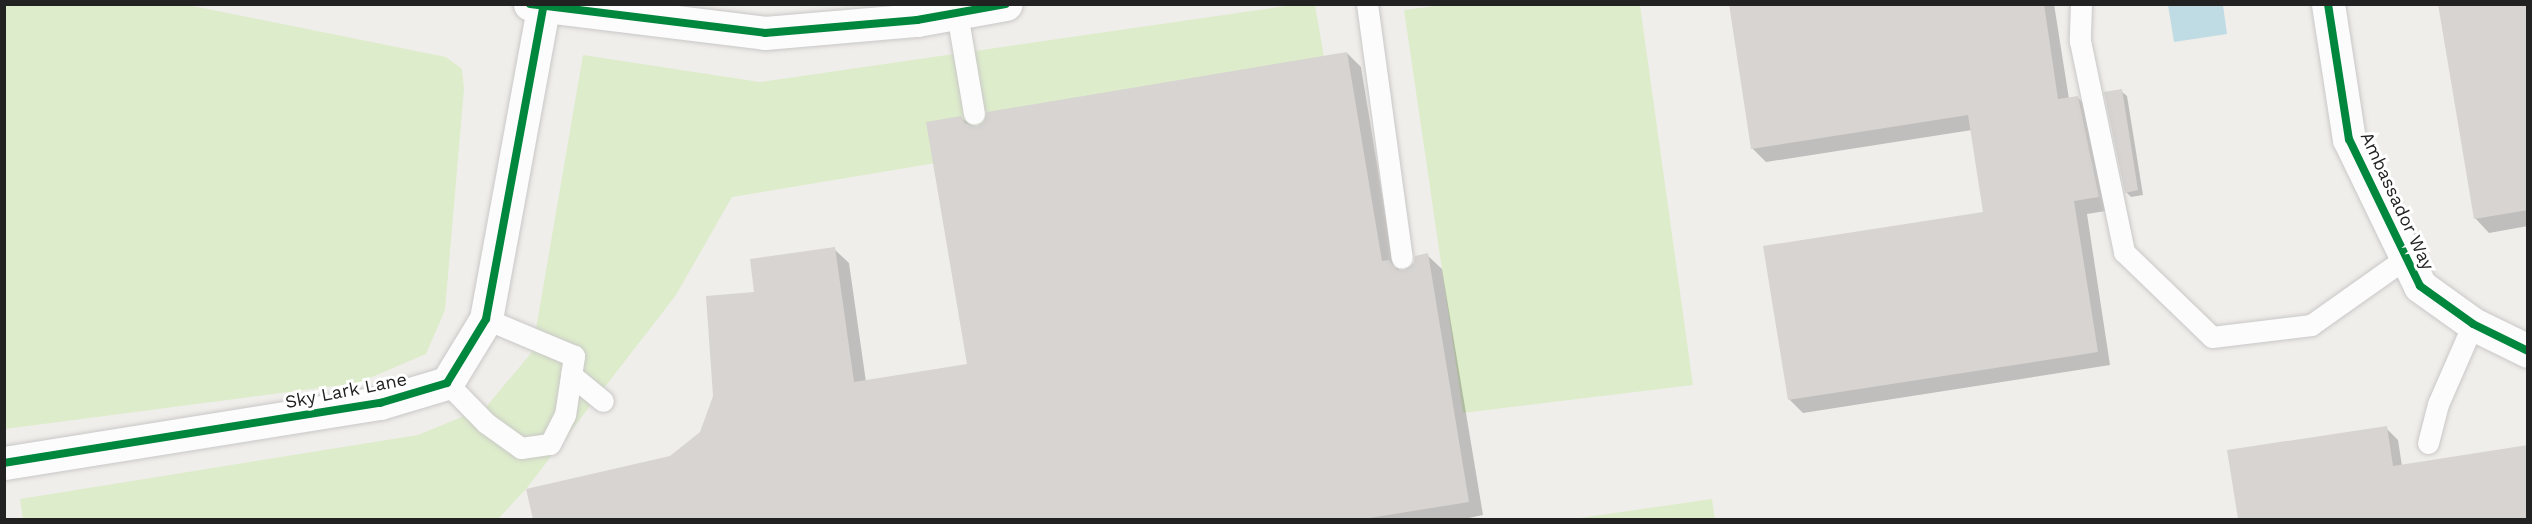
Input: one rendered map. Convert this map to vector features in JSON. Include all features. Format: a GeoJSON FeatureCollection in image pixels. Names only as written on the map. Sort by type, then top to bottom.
{"type":"FeatureCollection","features":[{"type":"Feature","properties":{"kind":"street","name":"Ambassador Way"},"geometry":{"type":"LineString","coordinates":[[2328,4],[2349,139],[2420,286],[2473,324],[2528,351]]}},
{"type":"Feature","properties":{"kind":"street"},"geometry":{"type":"LineString","coordinates":[[447,383],[486,319],[539,5],[765,33],[916,12],[978,8]]}},
{"type":"Feature","properties":{"kind":"street","name":"Sky Lark Lane"},"geometry":{"type":"LineString","coordinates":[[4,463],[380,403],[447,383]]}},
{"type":"Feature","properties":{"kind":"lane"},"geometry":{"type":"LineString","coordinates":[[1367,4],[1402,258]]}},
{"type":"Feature","properties":{"kind":"lane"},"geometry":{"type":"LineString","coordinates":[[2081,4],[2080,41],[2124,252],[2212,337],[2311,325],[2407,256]]}},
{"type":"Feature","properties":{"kind":"lane"},"geometry":{"type":"LineString","coordinates":[[974,114],[978,8]]}},
{"type":"Feature","properties":{"kind":"lane"},"geometry":{"type":"LineString","coordinates":[[447,383],[486,423],[521,448],[550,444],[565,415],[574,356],[486,319]]}},
{"type":"Feature","properties":{"kind":"lane"},"geometry":{"type":"LineString","coordinates":[[2428,443],[2438,404],[2473,324]]}},
{"type":"Feature","properties":{"kind":"lane"},"geometry":{"type":"LineString","coordinates":[[571,375],[603,401]]}},
{"type":"Feature","properties":{"kind":"green space"},"geometry":{"type":"Polygon","coordinates":[[[4,5],[188,5],[446,57],[462,69],[464,89],[445,310],[426,354],[358,383],[5,429],[4,5]]]}},
{"type":"Feature","properties":{"kind":"green space"},"geometry":{"type":"Polygon","coordinates":[[[1293,5],[1315,5],[1331,97],[732,197],[676,295],[526,489],[498,519],[23,520],[20,499],[418,435],[486,407],[532,352],[583,55],[760,82],[1293,5]]]}},
{"type":"Feature","properties":{"kind":"green space"},"geometry":{"type":"Polygon","coordinates":[[[1444,5],[1640,5],[1693,385],[1463,413],[1404,10],[1444,5]]]}},
{"type":"Feature","properties":{"kind":"green space"},"geometry":{"type":"Polygon","coordinates":[[[1712,499],[1715,519],[1572,519],[1712,499]]]}},
{"type":"Feature","properties":{"kind":"water"},"geometry":{"type":"Polygon","coordinates":[[[2168,5],[2223,5],[2227,34],[2174,42],[2168,5]]]}},
{"type":"Feature","properties":{"kind":"building"},"geometry":{"type":"Polygon","coordinates":[[[1729,4],[2044,4],[2058,99],[2078,96],[2099,197],[2074,201],[2098,352],[1788,400],[1763,246],[1983,212],[1968,115],[1751,149],[1729,4]]]}},
{"type":"Feature","properties":{"kind":"building"},"geometry":{"type":"Polygon","coordinates":[[[2438,4],[2528,4],[2528,210],[2474,219],[2438,4]]]}},
{"type":"Feature","properties":{"kind":"building"},"geometry":{"type":"Polygon","coordinates":[[[1347,52],[1382,261],[1389,260],[1397,270],[1404,270],[1414,263],[1415,256],[1428,253],[1469,502],[1363,519],[533,519],[526,489],[670,456],[700,432],[713,396],[706,296],[754,292],[750,259],[835,247],[854,382],[967,364],[926,122],[961,116],[965,123],[976,127],[983,123],[987,112],[1347,52]]]}},
{"type":"Feature","properties":{"kind":"building"},"geometry":{"type":"Polygon","coordinates":[[[2122,89],[2138,190],[2125,193],[2104,92],[2122,89]]]}},
{"type":"Feature","properties":{"kind":"building"},"geometry":{"type":"Polygon","coordinates":[[[2387,426],[2393,466],[2528,445],[2528,519],[2238,519],[2227,450],[2387,426]]]}},
{"type":"Feature","properties":{"kind":"cycle path"},"geometry":{"type":"LineString","coordinates":[[530,4],[765,33],[917,20],[1006,4]]}},
{"type":"Feature","properties":{"kind":"cycle path"},"geometry":{"type":"LineString","coordinates":[[2328,4],[2349,139],[2420,286],[2473,324],[2528,351]]}},
{"type":"Feature","properties":{"kind":"cycle path"},"geometry":{"type":"LineString","coordinates":[[4,463],[380,403],[447,383],[486,319],[543,7]]}}]}
